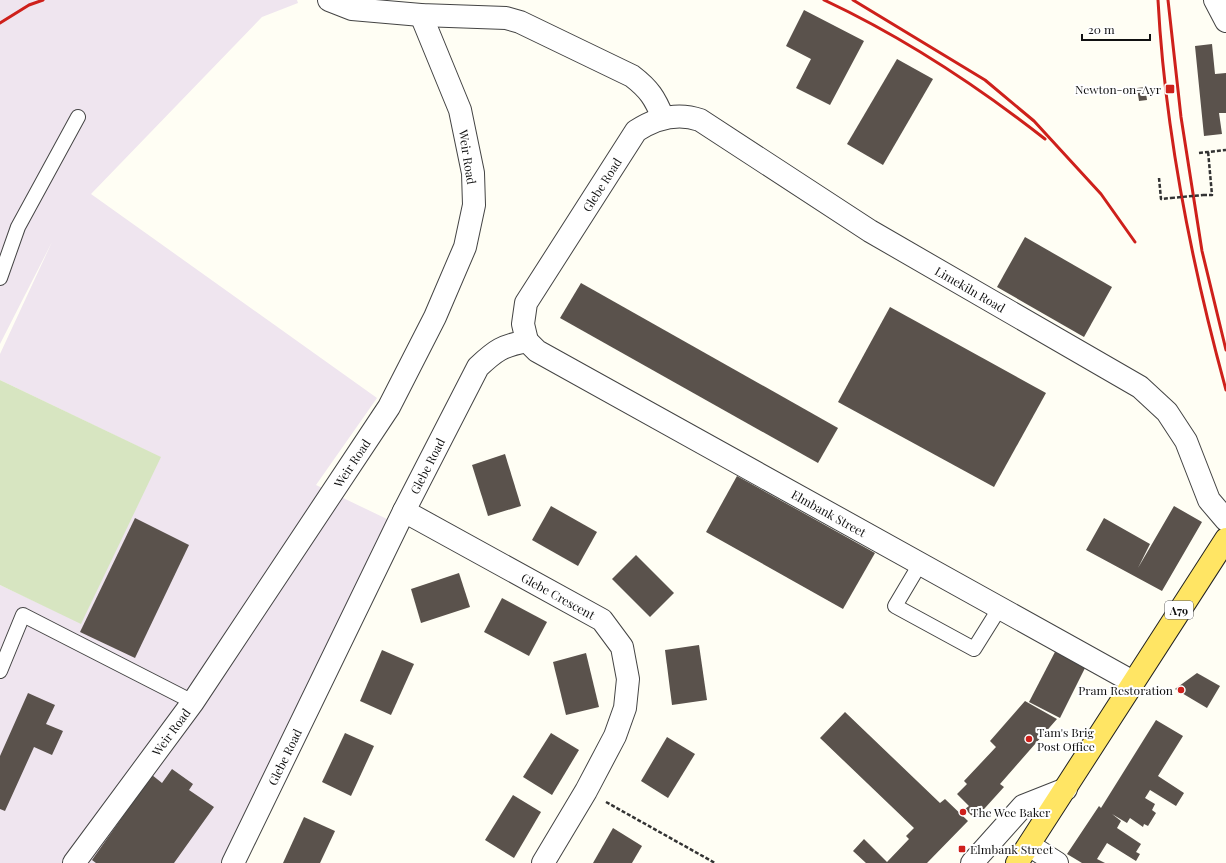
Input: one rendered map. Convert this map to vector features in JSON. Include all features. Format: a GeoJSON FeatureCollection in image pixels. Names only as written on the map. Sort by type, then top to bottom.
{"type":"FeatureCollection","features":[{"type":"Feature","properties":{"kind":"main road","name":"A79"},"geometry":{"type":"LineString","coordinates":[[1017,863],[1226,538]]}},
{"type":"Feature","properties":{"kind":"street"},"geometry":{"type":"LineString","coordinates":[[329,0],[352,9],[421,15],[506,18],[520,22],[632,76],[647,88],[657,104],[663,118]]}},
{"type":"Feature","properties":{"kind":"street"},"geometry":{"type":"LineString","coordinates":[[1215,0],[1226,21]]}},
{"type":"Feature","properties":{"kind":"street","name":"Weir Road"},"geometry":{"type":"LineString","coordinates":[[74,863],[193,702],[388,407],[435,317],[465,247],[474,205],[473,181],[460,110],[421,15]]}},
{"type":"Feature","properties":{"kind":"street","name":"Limekiln Road"},"geometry":{"type":"LineString","coordinates":[[663,118],[688,116],[700,120],[870,230],[1140,387],[1167,412],[1186,441],[1208,500],[1226,520]]}},
{"type":"Feature","properties":{"kind":"street","name":"Glebe Road"},"geometry":{"type":"LineString","coordinates":[[233,863],[404,511],[478,367],[496,351],[508,345],[527,341],[523,324],[526,303],[636,131],[649,122],[663,118]]}},
{"type":"Feature","properties":{"kind":"street","name":"Elmbank Street"},"geometry":{"type":"LineString","coordinates":[[527,341],[537,351],[1133,682]]}},
{"type":"Feature","properties":{"kind":"street","name":"Glebe Crescent"},"geometry":{"type":"LineString","coordinates":[[404,511],[602,620],[622,647],[628,679],[625,708],[615,736],[586,791],[543,863]]}},
{"type":"Feature","properties":{"kind":"street"},"geometry":{"type":"LineString","coordinates":[[972,863],[1023,806],[1066,789]]}},
{"type":"Feature","properties":{"kind":"street"},"geometry":{"type":"LineString","coordinates":[[1029,845],[1057,863]]}},
{"type":"Feature","properties":{"kind":"lane"},"geometry":{"type":"LineString","coordinates":[[0,278],[18,227],[78,117]]}},
{"type":"Feature","properties":{"kind":"lane"},"geometry":{"type":"LineString","coordinates":[[920,564],[895,606],[974,649],[999,608]]}},
{"type":"Feature","properties":{"kind":"lane"},"geometry":{"type":"LineString","coordinates":[[0,671],[23,615],[193,702]]}},
{"type":"Feature","properties":{"kind":"path"},"geometry":{"type":"LineString","coordinates":[[1199,152],[1226,150]]}},
{"type":"Feature","properties":{"kind":"path"},"geometry":{"type":"LineString","coordinates":[[1159,178],[1161,199],[1212,195],[1208,152]]}},
{"type":"Feature","properties":{"kind":"path"},"geometry":{"type":"LineString","coordinates":[[586,791],[715,863]]}},
{"type":"Feature","properties":{"kind":"shaded area"},"geometry":{"type":"Polygon","coordinates":[[[0,0],[297,0],[298,3],[262,17],[91,194],[377,398],[316,485],[389,520],[222,863],[0,863],[0,585],[81,623],[160,457],[0,380],[0,354],[52,242],[0,344],[0,0]]]}},
{"type":"Feature","properties":{"kind":"green space"},"geometry":{"type":"Polygon","coordinates":[[[0,380],[161,457],[81,624],[0,585],[0,380]]]}},
{"type":"Feature","properties":{"kind":"building"},"geometry":{"type":"Polygon","coordinates":[[[804,10],[864,41],[830,105],[796,88],[811,59],[786,46],[804,10]]]}},
{"type":"Feature","properties":{"kind":"building"},"geometry":{"type":"Polygon","coordinates":[[[1212,44],[1215,74],[1226,73],[1226,113],[1219,113],[1222,134],[1204,136],[1195,46],[1212,44]]]}},
{"type":"Feature","properties":{"kind":"building"},"geometry":{"type":"Polygon","coordinates":[[[897,59],[933,79],[883,165],[847,144],[897,59]]]}},
{"type":"Feature","properties":{"kind":"building"},"geometry":{"type":"Polygon","coordinates":[[[1145,87],[1147,100],[1139,101],[1137,88],[1145,87]]]}},
{"type":"Feature","properties":{"kind":"building"},"geometry":{"type":"Polygon","coordinates":[[[1025,237],[1112,287],[1084,337],[997,287],[1025,237]]]}},
{"type":"Feature","properties":{"kind":"building"},"geometry":{"type":"Polygon","coordinates":[[[581,283],[838,428],[818,463],[560,318],[581,283]]]}},
{"type":"Feature","properties":{"kind":"building"},"geometry":{"type":"Polygon","coordinates":[[[890,307],[1046,393],[994,487],[838,402],[890,307]]]}},
{"type":"Feature","properties":{"kind":"building"},"geometry":{"type":"Polygon","coordinates":[[[505,454],[521,506],[488,516],[472,465],[505,454]]]}},
{"type":"Feature","properties":{"kind":"building"},"geometry":{"type":"Polygon","coordinates":[[[737,476],[875,553],[843,609],[706,532],[737,476]]]}},
{"type":"Feature","properties":{"kind":"building"},"geometry":{"type":"Polygon","coordinates":[[[551,506],[597,532],[578,566],[532,540],[551,506]]]}},
{"type":"Feature","properties":{"kind":"building"},"geometry":{"type":"Polygon","coordinates":[[[1174,506],[1202,522],[1162,591],[1086,550],[1104,518],[1150,544],[1138,568],[1174,506]]]}},
{"type":"Feature","properties":{"kind":"building"},"geometry":{"type":"Polygon","coordinates":[[[135,518],[189,545],[135,658],[80,632],[135,518]]]}},
{"type":"Feature","properties":{"kind":"building"},"geometry":{"type":"Polygon","coordinates":[[[636,555],[674,593],[650,617],[612,579],[636,555]]]}},
{"type":"Feature","properties":{"kind":"building"},"geometry":{"type":"Polygon","coordinates":[[[459,573],[470,607],[421,623],[411,589],[459,573]]]}},
{"type":"Feature","properties":{"kind":"building"},"geometry":{"type":"Polygon","coordinates":[[[502,598],[547,622],[529,656],[484,632],[502,598]]]}},
{"type":"Feature","properties":{"kind":"building"},"geometry":{"type":"Polygon","coordinates":[[[699,645],[707,700],[672,705],[665,650],[699,645]]]}},
{"type":"Feature","properties":{"kind":"building"},"geometry":{"type":"Polygon","coordinates":[[[382,650],[414,664],[391,715],[360,701],[382,650]]]}},
{"type":"Feature","properties":{"kind":"building"},"geometry":{"type":"Polygon","coordinates":[[[1056,650],[1086,666],[1060,718],[1029,702],[1056,650]]]}},
{"type":"Feature","properties":{"kind":"building"},"geometry":{"type":"Polygon","coordinates":[[[586,653],[599,707],[566,715],[553,662],[586,653]]]}},
{"type":"Feature","properties":{"kind":"building"},"geometry":{"type":"Polygon","coordinates":[[[1197,673],[1220,686],[1207,708],[1175,689],[1197,673]]]}},
{"type":"Feature","properties":{"kind":"building"},"geometry":{"type":"Polygon","coordinates":[[[28,693],[55,705],[46,724],[63,731],[52,755],[34,747],[5,811],[0,809],[0,756],[28,693]]]}},
{"type":"Feature","properties":{"kind":"building"},"geometry":{"type":"Polygon","coordinates":[[[1025,701],[1057,719],[1000,784],[1004,787],[975,819],[965,809],[969,806],[957,794],[967,784],[964,781],[996,747],[990,741],[1025,701]]]}},
{"type":"Feature","properties":{"kind":"building"},"geometry":{"type":"Polygon","coordinates":[[[845,712],[940,803],[945,799],[968,821],[927,863],[866,863],[853,851],[864,839],[887,862],[909,839],[906,836],[914,828],[820,738],[845,712]]]}},
{"type":"Feature","properties":{"kind":"building"},"geometry":{"type":"Polygon","coordinates":[[[1156,720],[1183,736],[1158,776],[1184,793],[1176,806],[1150,790],[1145,798],[1155,804],[1152,810],[1156,813],[1148,826],[1144,824],[1143,827],[1130,818],[1127,823],[1112,814],[1121,821],[1117,828],[1141,844],[1136,852],[1140,854],[1136,861],[1107,843],[1097,859],[1105,863],[1082,863],[1067,854],[1099,806],[1101,808],[1156,720]]]}},
{"type":"Feature","properties":{"kind":"building"},"geometry":{"type":"Polygon","coordinates":[[[345,733],[374,746],[351,796],[322,782],[345,733]]]}},
{"type":"Feature","properties":{"kind":"building"},"geometry":{"type":"Polygon","coordinates":[[[551,733],[579,750],[552,795],[523,777],[551,733]]]}},
{"type":"Feature","properties":{"kind":"building"},"geometry":{"type":"Polygon","coordinates":[[[667,737],[695,754],[668,798],[641,781],[667,737]]]}},
{"type":"Feature","properties":{"kind":"building"},"geometry":{"type":"Polygon","coordinates":[[[172,769],[193,784],[189,790],[214,807],[174,863],[96,863],[92,860],[152,775],[162,783],[172,769]]]}},
{"type":"Feature","properties":{"kind":"building"},"geometry":{"type":"Polygon","coordinates":[[[513,795],[541,812],[514,858],[485,840],[513,795]]]}},
{"type":"Feature","properties":{"kind":"building"},"geometry":{"type":"Polygon","coordinates":[[[304,817],[335,831],[320,863],[283,863],[304,817]]]}},
{"type":"Feature","properties":{"kind":"building"},"geometry":{"type":"Polygon","coordinates":[[[613,828],[642,846],[632,863],[593,863],[613,828]]]}},
{"type":"Feature","properties":{"kind":"railway"},"geometry":{"type":"LineString","coordinates":[[0,23],[29,5],[43,0]]}},
{"type":"Feature","properties":{"kind":"railway"},"geometry":{"type":"LineString","coordinates":[[824,0],[882,30],[938,63],[966,81],[1045,139]]}},
{"type":"Feature","properties":{"kind":"railway"},"geometry":{"type":"LineString","coordinates":[[853,0],[985,80],[1034,121],[1101,194],[1135,242]]}},
{"type":"Feature","properties":{"kind":"railway"},"geometry":{"type":"LineString","coordinates":[[1158,0],[1161,49],[1173,148],[1191,245],[1213,342],[1226,390]]}},
{"type":"Feature","properties":{"kind":"railway"},"geometry":{"type":"LineString","coordinates":[[1168,0],[1181,117],[1202,251],[1226,350]]}},
{"type":"Feature","properties":{"kind":"place","name":"Newton-on-Ayr"},"geometry":{"type":"Point","coordinates":[1170,89]}},
{"type":"Feature","properties":{"kind":"place","name":"Pram Restoration"},"geometry":{"type":"Point","coordinates":[1181,690]}},
{"type":"Feature","properties":{"kind":"place","name":"Tam's Brig Post Office"},"geometry":{"type":"Point","coordinates":[1029,739]}},
{"type":"Feature","properties":{"kind":"place","name":"The Wee Baker"},"geometry":{"type":"Point","coordinates":[963,812]}},
{"type":"Feature","properties":{"kind":"place","name":"Elmbank Street"},"geometry":{"type":"Point","coordinates":[962,849]}}]}
